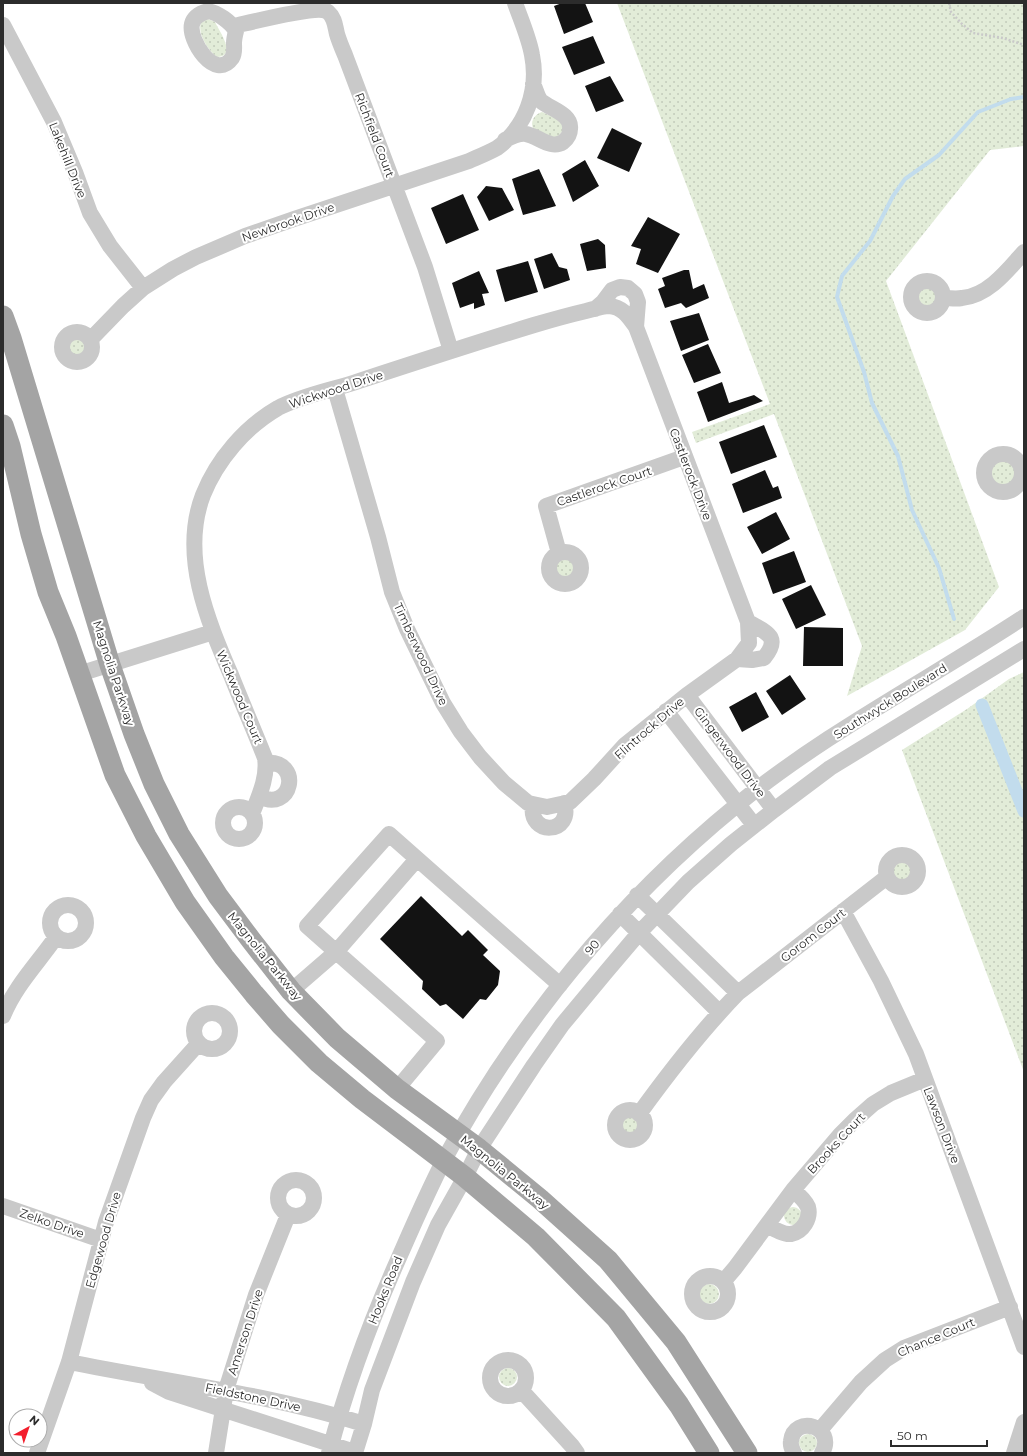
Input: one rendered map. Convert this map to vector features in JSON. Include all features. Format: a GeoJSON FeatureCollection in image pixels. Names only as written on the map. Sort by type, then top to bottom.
{"type":"FeatureCollection","features":[{"type":"Feature","properties":{"kind":"main road","name":"Magnolia Parkway"},"geometry":{"type":"LineString","coordinates":[[3,316],[7,339],[110,666],[134,734],[154,784],[179,834],[218,896],[250,940],[291,991],[337,1038],[397,1089],[479,1149],[540,1199],[608,1260],[676,1342],[747,1453]]}},
{"type":"Feature","properties":{"kind":"main road"},"geometry":{"type":"LineString","coordinates":[[3,425],[10,446],[31,534],[46,584],[115,775],[146,836],[185,902],[224,957],[281,1025],[319,1063],[362,1099],[465,1178],[536,1238],[616,1318],[679,1405],[709,1453]]}},
{"type":"Feature","properties":{"kind":"street"},"geometry":{"type":"LineString","coordinates":[[505,140],[517,128],[525,115],[531,99],[533,84],[532,56],[515,3]]}},
{"type":"Feature","properties":{"kind":"street","name":"Richfield Court"},"geometry":{"type":"LineString","coordinates":[[234,26],[280,15],[320,10],[327,12],[335,21],[340,40],[425,267],[451,351]]}},
{"type":"Feature","properties":{"kind":"street","name":"Lakehill Drive"},"geometry":{"type":"LineString","coordinates":[[3,25],[54,122],[90,213],[110,246],[143,288]]}},
{"type":"Feature","properties":{"kind":"street"},"geometry":{"type":"LineString","coordinates":[[505,140],[516,135],[525,134],[553,145],[560,143],[568,136],[571,126],[569,121],[565,116],[548,107],[540,99],[533,84]]}},
{"type":"Feature","properties":{"kind":"street","name":"Newbrook Drive"},"geometry":{"type":"LineString","coordinates":[[90,340],[143,288],[191,260],[245,236],[469,161],[489,152],[505,140]]}},
{"type":"Feature","properties":{"kind":"street"},"geometry":{"type":"LineString","coordinates":[[944,298],[964,298],[984,291],[1024,252]]}},
{"type":"Feature","properties":{"kind":"street","name":"Castlerock Drive"},"geometry":{"type":"LineString","coordinates":[[595,309],[603,302],[612,290],[620,287],[628,288],[635,294],[638,302],[636,326]]}},
{"type":"Feature","properties":{"kind":"street","name":"Wickwood Drive"},"geometry":{"type":"LineString","coordinates":[[213,632],[199,585],[195,564],[194,541],[197,518],[202,496],[212,474],[244,434],[261,419],[279,408],[300,399],[451,351],[568,315],[609,306],[619,308]]}},
{"type":"Feature","properties":{"kind":"street","name":"Castlerock Drive"},"geometry":{"type":"LineString","coordinates":[[619,308],[629,316],[636,326],[684,457],[748,622],[749,643]]}},
{"type":"Feature","properties":{"kind":"street","name":"Timberwood Drive"},"geometry":{"type":"LineString","coordinates":[[335,389],[378,537],[392,592],[407,629],[443,703],[461,732],[480,757],[504,783],[528,804],[540,806]]}},
{"type":"Feature","properties":{"kind":"street","name":"Castlerock Court"},"geometry":{"type":"LineString","coordinates":[[559,553],[546,506],[684,457]]}},
{"type":"Feature","properties":{"kind":"street","name":"Southwyck Boulevard"},"geometry":{"type":"LineString","coordinates":[[758,789],[816,747],[1024,617]]}},
{"type":"Feature","properties":{"kind":"street"},"geometry":{"type":"LineString","coordinates":[[737,659],[752,660],[764,658],[771,650],[772,642],[767,632],[748,622]]}},
{"type":"Feature","properties":{"kind":"street"},"geometry":{"type":"LineString","coordinates":[[79,674],[110,666],[213,632]]}},
{"type":"Feature","properties":{"kind":"street","name":"Wickwood Court"},"geometry":{"type":"LineString","coordinates":[[213,632],[266,763],[264,780],[252,814]]}},
{"type":"Feature","properties":{"kind":"street","name":"Flintrock Drive"},"geometry":{"type":"LineString","coordinates":[[540,806],[570,802],[594,779],[625,745],[666,711],[737,659],[749,643]]}},
{"type":"Feature","properties":{"kind":"street"},"geometry":{"type":"LineString","coordinates":[[479,1149],[562,1025],[639,933],[688,882],[754,825],[830,768],[1024,648]]}},
{"type":"Feature","properties":{"kind":"street","name":"Gingerwood Drive"},"geometry":{"type":"LineString","coordinates":[[687,695],[774,810]]}},
{"type":"Feature","properties":{"kind":"street"},"geometry":{"type":"LineString","coordinates":[[666,711],[754,825]]}},
{"type":"Feature","properties":{"kind":"street"},"geometry":{"type":"LineString","coordinates":[[816,747],[830,768]]}},
{"type":"Feature","properties":{"kind":"street"},"geometry":{"type":"LineString","coordinates":[[258,796],[266,800],[281,798],[290,786],[290,778],[286,770],[281,765],[274,762],[266,763]]}},
{"type":"Feature","properties":{"kind":"street","name":"90"},"geometry":{"type":"LineString","coordinates":[[458,1135],[502,1064],[560,985],[620,914],[637,895],[696,840],[758,789]]}},
{"type":"Feature","properties":{"kind":"street"},"geometry":{"type":"LineString","coordinates":[[540,806],[532,811],[534,818],[543,827],[550,828],[557,826],[566,816],[564,803]]}},
{"type":"Feature","properties":{"kind":"street"},"geometry":{"type":"LineString","coordinates":[[397,1089],[437,1041],[307,926],[389,834],[560,985]]}},
{"type":"Feature","properties":{"kind":"street"},"geometry":{"type":"LineString","coordinates":[[291,991],[336,952],[417,859]]}},
{"type":"Feature","properties":{"kind":"street","name":"Gorom Court"},"geometry":{"type":"LineString","coordinates":[[639,1114],[663,1080],[719,1012],[738,993],[887,877]]}},
{"type":"Feature","properties":{"kind":"street"},"geometry":{"type":"LineString","coordinates":[[637,895],[738,993]]}},
{"type":"Feature","properties":{"kind":"street","name":"Lawson Drive"},"geometry":{"type":"LineString","coordinates":[[844,911],[881,981],[916,1054],[1024,1347]]}},
{"type":"Feature","properties":{"kind":"street"},"geometry":{"type":"LineString","coordinates":[[620,914],[719,1012]]}},
{"type":"Feature","properties":{"kind":"street"},"geometry":{"type":"LineString","coordinates":[[3,1016],[20,984],[56,937]]}},
{"type":"Feature","properties":{"kind":"street","name":"Edgewood Drive"},"geometry":{"type":"LineString","coordinates":[[37,1453],[69,1362],[106,1222],[143,1118],[151,1100],[164,1082],[199,1043]]}},
{"type":"Feature","properties":{"kind":"street","name":"Brooks Court"},"geometry":{"type":"LineString","coordinates":[[723,1282],[793,1190],[840,1135],[873,1104],[891,1093],[925,1079]]}},
{"type":"Feature","properties":{"kind":"street","name":"Hooks Road"},"geometry":{"type":"LineString","coordinates":[[330,1449],[339,1417],[376,1309],[443,1162],[458,1135]]}},
{"type":"Feature","properties":{"kind":"street","name":"Hooks Road"},"geometry":{"type":"LineString","coordinates":[[355,1453],[372,1390],[413,1282],[438,1226],[465,1178],[479,1149]]}},
{"type":"Feature","properties":{"kind":"street"},"geometry":{"type":"LineString","coordinates":[[767,1225],[790,1234],[798,1232],[804,1225],[809,1216],[808,1207],[803,1198],[793,1190]]}},
{"type":"Feature","properties":{"kind":"street","name":"Zelko Drive"},"geometry":{"type":"LineString","coordinates":[[3,1206],[101,1240]]}},
{"type":"Feature","properties":{"kind":"street","name":"Amerson Drive"},"geometry":{"type":"LineString","coordinates":[[216,1453],[226,1390],[256,1295],[288,1215]]}},
{"type":"Feature","properties":{"kind":"street","name":"Chance Court"},"geometry":{"type":"LineString","coordinates":[[820,1430],[860,1382],[885,1360],[904,1348],[1010,1307]]}},
{"type":"Feature","properties":{"kind":"street","name":"Fieldstone Drive"},"geometry":{"type":"LineString","coordinates":[[69,1362],[140,1376],[226,1390],[364,1424]]}},
{"type":"Feature","properties":{"kind":"street","name":"Fieldstone Drive"},"geometry":{"type":"LineString","coordinates":[[140,1376],[169,1392],[330,1449],[355,1453]]}},
{"type":"Feature","properties":{"kind":"street"},"geometry":{"type":"LineString","coordinates":[[521,1390],[577,1453]]}},
{"type":"Feature","properties":{"kind":"street"},"geometry":{"type":"LineString","coordinates":[[1017,1452],[1024,1422]]}},
{"type":"Feature","properties":{"kind":"street"},"geometry":{"type":"LineString","coordinates":[[794,1453],[790,1444],[791,1437],[800,1427],[807,1425],[813,1426],[820,1430],[824,1435],[826,1442],[822,1453]]}},
{"type":"Feature","properties":{"kind":"path"},"geometry":{"type":"LineString","coordinates":[[949,3],[951,12],[973,33],[1003,38],[1024,45]]}},
{"type":"Feature","properties":{"kind":"green space"},"geometry":{"type":"Polygon","coordinates":[[[617,3],[1024,3],[1024,146],[990,150],[886,281],[999,587],[965,630],[847,696],[862,646],[774,414],[696,443],[692,432],[770,404],[617,3]]]}},
{"type":"Feature","properties":{"kind":"green space"},"geometry":{"type":"Polygon","coordinates":[[[208,19],[215,22],[223,37],[227,48],[223,56],[217,57],[207,46],[202,37],[200,27],[201,22],[208,19]]]}},
{"type":"Feature","properties":{"kind":"green space"},"geometry":{"type":"Polygon","coordinates":[[[542,112],[560,120],[564,129],[556,139],[533,128],[532,123],[534,118],[537,114],[542,112]]]}},
{"type":"Feature","properties":{"kind":"green space"},"geometry":{"type":"Polygon","coordinates":[[[922,284],[928,284],[938,291],[941,300],[940,306],[934,313],[928,316],[922,316],[912,309],[909,303],[909,297],[916,287],[922,284]]]}},
{"type":"Feature","properties":{"kind":"green space"},"geometry":{"type":"Polygon","coordinates":[[[73,335],[79,335],[89,342],[92,351],[91,357],[85,364],[79,367],[73,367],[63,360],[60,354],[60,348],[67,338],[73,335]]]}},
{"type":"Feature","properties":{"kind":"green space"},"geometry":{"type":"Polygon","coordinates":[[[999,457],[1005,457],[1015,464],[1018,473],[1017,479],[1011,486],[1005,489],[999,489],[989,482],[986,476],[986,470],[993,460],[999,457]]]}},
{"type":"Feature","properties":{"kind":"green space"},"geometry":{"type":"Polygon","coordinates":[[[563,554],[569,554],[579,561],[582,570],[581,576],[575,583],[569,586],[563,586],[553,579],[550,573],[550,567],[557,557],[563,554]]]}},
{"type":"Feature","properties":{"kind":"green space"},"geometry":{"type":"Polygon","coordinates":[[[1024,672],[1024,1072],[902,750],[967,709],[1009,679],[1024,672]]]}},
{"type":"Feature","properties":{"kind":"green space"},"geometry":{"type":"Polygon","coordinates":[[[896,859],[902,859],[912,866],[915,875],[914,881],[908,888],[902,891],[896,891],[886,884],[883,878],[883,872],[890,862],[896,859]]]}},
{"type":"Feature","properties":{"kind":"green space"},"geometry":{"type":"Polygon","coordinates":[[[627,1116],[635,1116],[640,1121],[638,1132],[635,1134],[627,1134],[622,1129],[622,1121],[627,1116]]]}},
{"type":"Feature","properties":{"kind":"green space"},"geometry":{"type":"Polygon","coordinates":[[[793,1207],[799,1210],[802,1216],[799,1222],[793,1225],[787,1222],[784,1216],[787,1210],[793,1207]]]}},
{"type":"Feature","properties":{"kind":"green space"},"geometry":{"type":"Polygon","coordinates":[[[709,1284],[716,1287],[719,1294],[716,1301],[709,1304],[702,1301],[699,1294],[702,1287],[709,1284]]]}},
{"type":"Feature","properties":{"kind":"green space"},"geometry":{"type":"Polygon","coordinates":[[[504,1368],[512,1368],[517,1373],[515,1384],[512,1386],[504,1386],[499,1381],[499,1373],[504,1368]]]}},
{"type":"Feature","properties":{"kind":"green space"},"geometry":{"type":"Polygon","coordinates":[[[804,1434],[812,1434],[817,1439],[815,1450],[812,1452],[804,1452],[799,1447],[799,1439],[804,1434]]]}},
{"type":"Feature","properties":{"kind":"building"},"geometry":{"type":"Polygon","coordinates":[[[562,3],[585,3],[593,22],[564,34],[554,6],[562,3]]]}},
{"type":"Feature","properties":{"kind":"building"},"geometry":{"type":"Polygon","coordinates":[[[593,36],[605,63],[574,75],[562,47],[593,36]]]}},
{"type":"Feature","properties":{"kind":"building"},"geometry":{"type":"Polygon","coordinates":[[[610,76],[624,101],[596,112],[585,86],[610,76]]]}},
{"type":"Feature","properties":{"kind":"building"},"geometry":{"type":"Polygon","coordinates":[[[612,128],[642,143],[629,172],[597,158],[612,128]]]}},
{"type":"Feature","properties":{"kind":"building"},"geometry":{"type":"Polygon","coordinates":[[[585,160],[599,186],[573,202],[562,174],[585,160]]]}},
{"type":"Feature","properties":{"kind":"building"},"geometry":{"type":"Polygon","coordinates":[[[539,169],[556,206],[523,215],[512,179],[539,169]]]}},
{"type":"Feature","properties":{"kind":"building"},"geometry":{"type":"Polygon","coordinates":[[[486,186],[502,188],[514,210],[489,221],[477,197],[486,186]]]}},
{"type":"Feature","properties":{"kind":"building"},"geometry":{"type":"Polygon","coordinates":[[[463,194],[479,230],[446,244],[431,208],[463,194]]]}},
{"type":"Feature","properties":{"kind":"building"},"geometry":{"type":"Polygon","coordinates":[[[648,217],[680,234],[658,273],[636,264],[641,249],[631,246],[648,217]]]}},
{"type":"Feature","properties":{"kind":"building"},"geometry":{"type":"Polygon","coordinates":[[[598,239],[605,245],[606,268],[587,271],[580,244],[598,239]]]}},
{"type":"Feature","properties":{"kind":"building"},"geometry":{"type":"Polygon","coordinates":[[[552,253],[559,267],[567,269],[570,280],[544,289],[534,259],[552,253]]]}},
{"type":"Feature","properties":{"kind":"building"},"geometry":{"type":"Polygon","coordinates":[[[528,261],[538,292],[505,302],[496,270],[528,261]]]}},
{"type":"Feature","properties":{"kind":"building"},"geometry":{"type":"Polygon","coordinates":[[[684,270],[689,270],[693,289],[704,284],[709,298],[686,308],[681,303],[665,308],[658,289],[665,286],[662,278],[684,270]]]}},
{"type":"Feature","properties":{"kind":"building"},"geometry":{"type":"Polygon","coordinates":[[[479,271],[489,293],[482,294],[485,305],[474,309],[474,303],[460,308],[452,283],[479,271]]]}},
{"type":"Feature","properties":{"kind":"building"},"geometry":{"type":"Polygon","coordinates":[[[699,313],[709,340],[681,351],[670,321],[699,313]]]}},
{"type":"Feature","properties":{"kind":"building"},"geometry":{"type":"Polygon","coordinates":[[[708,344],[721,373],[694,383],[682,355],[708,344]]]}},
{"type":"Feature","properties":{"kind":"building"},"geometry":{"type":"Polygon","coordinates":[[[722,382],[729,403],[754,395],[763,401],[708,422],[697,392],[722,382]]]}},
{"type":"Feature","properties":{"kind":"building"},"geometry":{"type":"Polygon","coordinates":[[[764,425],[777,457],[731,474],[719,442],[764,425]]]}},
{"type":"Feature","properties":{"kind":"building"},"geometry":{"type":"Polygon","coordinates":[[[765,470],[773,488],[778,486],[782,498],[743,513],[732,484],[765,470]]]}},
{"type":"Feature","properties":{"kind":"building"},"geometry":{"type":"Polygon","coordinates":[[[776,512],[790,539],[762,554],[747,527],[776,512]]]}},
{"type":"Feature","properties":{"kind":"building"},"geometry":{"type":"Polygon","coordinates":[[[794,551],[806,582],[773,594],[762,563],[794,551]]]}},
{"type":"Feature","properties":{"kind":"building"},"geometry":{"type":"Polygon","coordinates":[[[811,585],[826,615],[796,629],[782,599],[811,585]]]}},
{"type":"Feature","properties":{"kind":"building"},"geometry":{"type":"Polygon","coordinates":[[[804,627],[843,628],[843,666],[803,666],[804,627]]]}},
{"type":"Feature","properties":{"kind":"building"},"geometry":{"type":"Polygon","coordinates":[[[790,675],[806,699],[782,715],[766,691],[790,675]]]}},
{"type":"Feature","properties":{"kind":"building"},"geometry":{"type":"Polygon","coordinates":[[[756,692],[769,717],[742,732],[729,707],[756,692]]]}},
{"type":"Feature","properties":{"kind":"building"},"geometry":{"type":"Polygon","coordinates":[[[421,896],[462,936],[468,930],[488,950],[483,955],[500,971],[498,985],[486,1000],[480,999],[463,1019],[446,1004],[440,1006],[422,989],[423,981],[380,939],[421,896]]]}},
{"type":"Feature","properties":{"kind":"waterway"},"geometry":{"type":"LineString","coordinates":[[954,619],[939,568],[912,510],[898,456],[872,403],[864,372],[837,297],[842,276],[870,241],[893,196],[905,179],[939,155],[978,112],[1011,99],[1024,97]]}},
{"type":"Feature","properties":{"kind":"waterway"},"geometry":{"type":"LineString","coordinates":[[982,705],[1024,811]]}}]}
